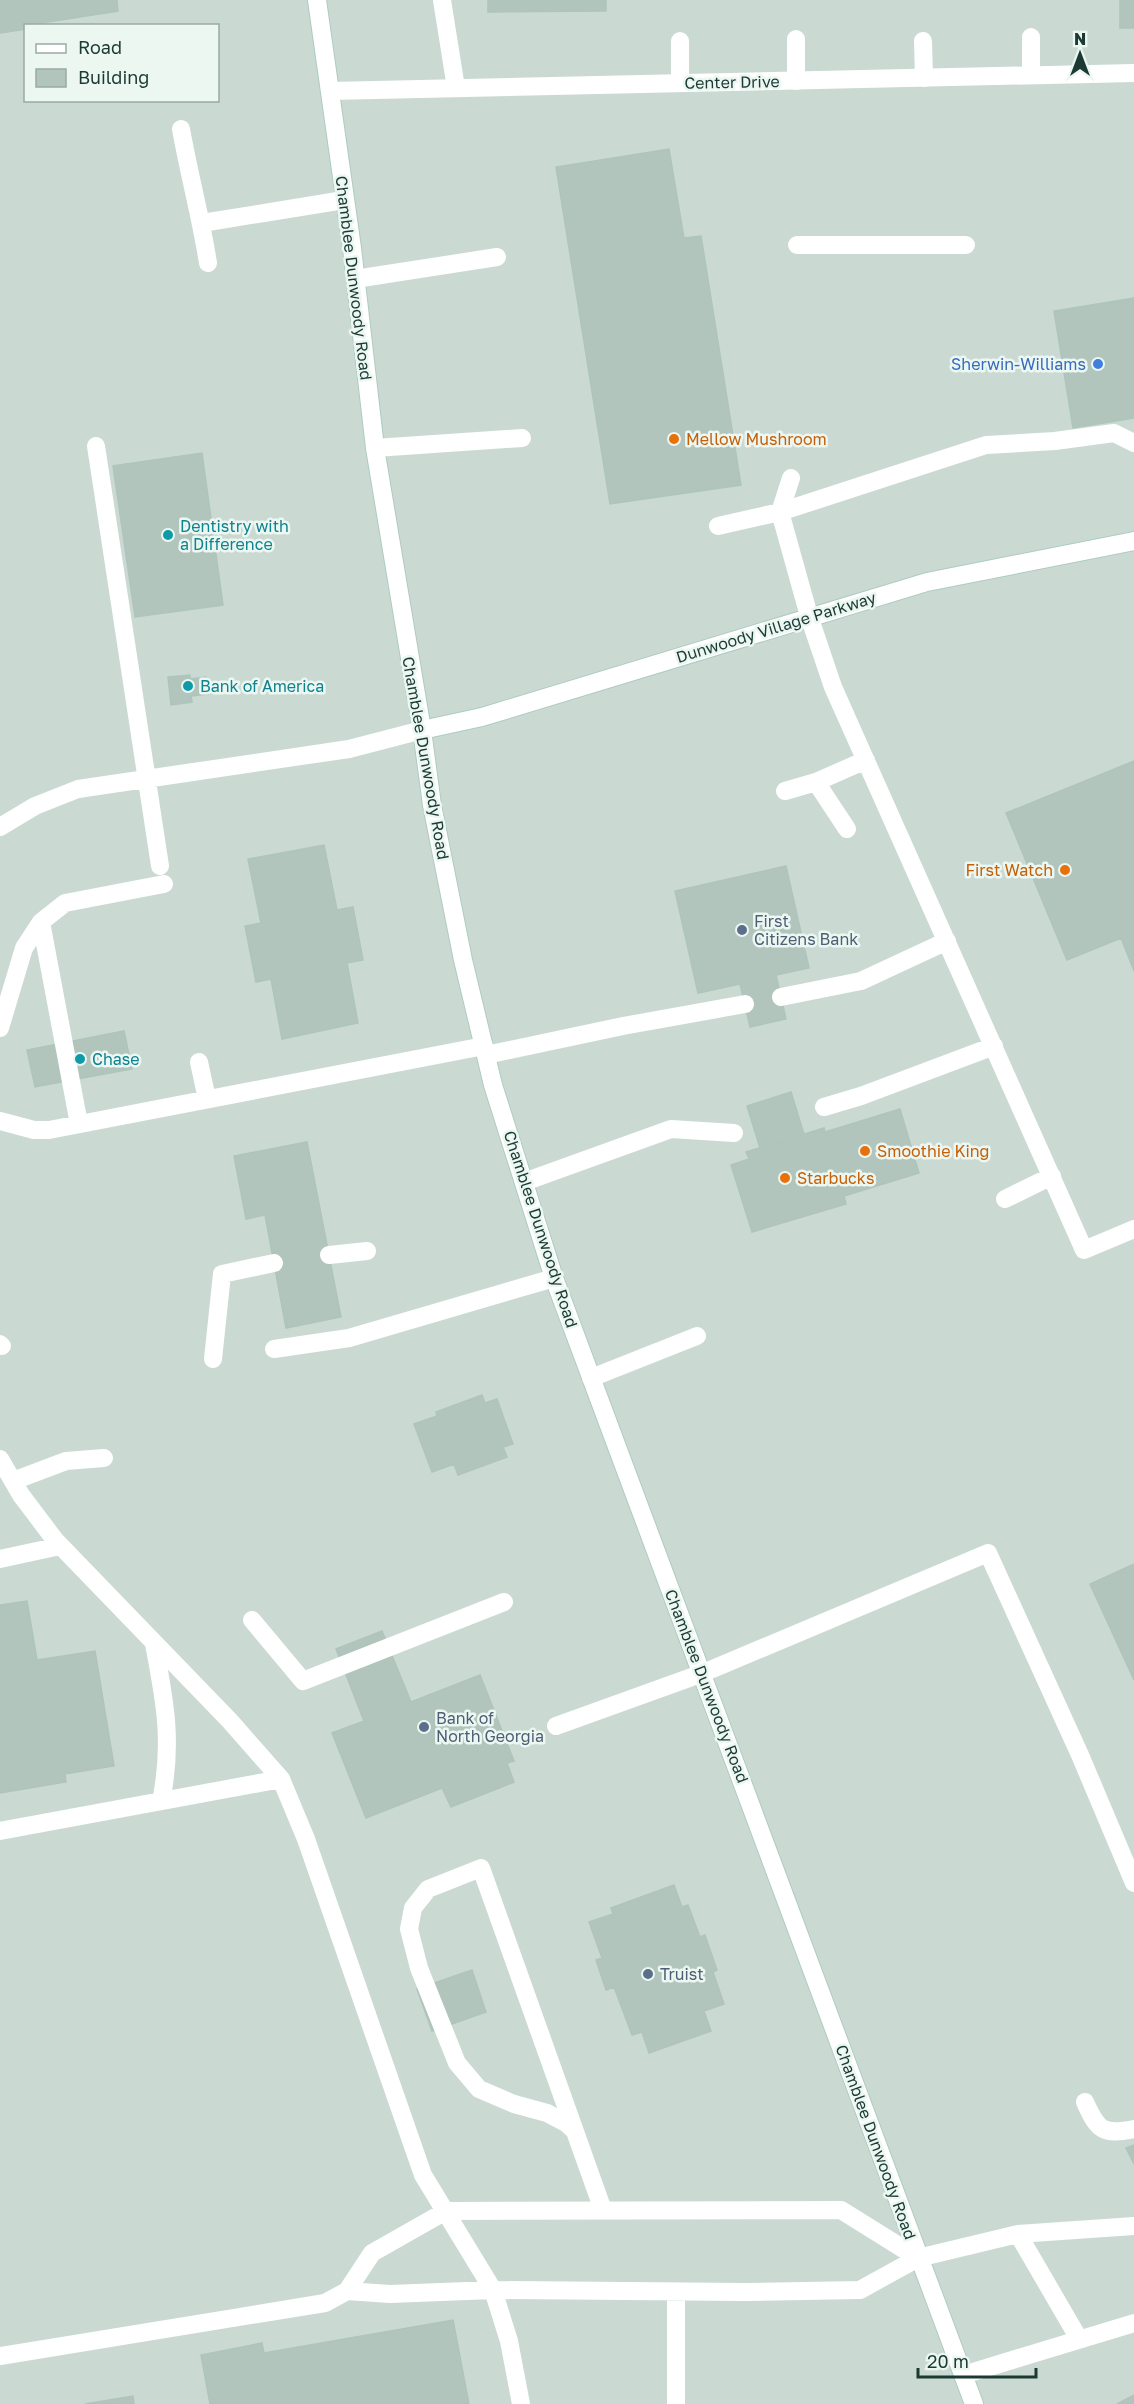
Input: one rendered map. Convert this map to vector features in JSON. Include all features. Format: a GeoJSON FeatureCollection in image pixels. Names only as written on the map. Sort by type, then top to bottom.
{"type":"FeatureCollection","features":[{"type":"Feature","properties":{"kind":"street","name":"Chamblee Dunwoody Road"},"geometry":{"type":"LineString","coordinates":[[317,0],[356,279],[375,448],[422,730],[432,805],[463,960],[485,1050],[554,1278],[974,2404]]}},
{"type":"Feature","properties":{"kind":"street"},"geometry":{"type":"LineString","coordinates":[[442,0],[456,88]]}},
{"type":"Feature","properties":{"kind":"street"},"geometry":{"type":"LineString","coordinates":[[1031,37],[1031,75]]}},
{"type":"Feature","properties":{"kind":"street"},"geometry":{"type":"LineString","coordinates":[[796,39],[796,81]]}},
{"type":"Feature","properties":{"kind":"street"},"geometry":{"type":"LineString","coordinates":[[680,41],[680,83]]}},
{"type":"Feature","properties":{"kind":"street"},"geometry":{"type":"LineString","coordinates":[[923,41],[924,78]]}},
{"type":"Feature","properties":{"kind":"street","name":"Center Drive"},"geometry":{"type":"LineString","coordinates":[[330,91],[1134,73]]}},
{"type":"Feature","properties":{"kind":"street"},"geometry":{"type":"LineString","coordinates":[[181,129],[188,173],[202,223],[208,263]]}},
{"type":"Feature","properties":{"kind":"street"},"geometry":{"type":"LineString","coordinates":[[202,223],[345,200]]}},
{"type":"Feature","properties":{"kind":"street"},"geometry":{"type":"LineString","coordinates":[[797,245],[966,245]]}},
{"type":"Feature","properties":{"kind":"street"},"geometry":{"type":"LineString","coordinates":[[356,279],[497,257]]}},
{"type":"Feature","properties":{"kind":"street"},"geometry":{"type":"LineString","coordinates":[[718,526],[780,512],[986,445],[1055,441],[1114,434],[1134,443]]}},
{"type":"Feature","properties":{"kind":"street"},"geometry":{"type":"LineString","coordinates":[[375,448],[522,438]]}},
{"type":"Feature","properties":{"kind":"street"},"geometry":{"type":"LineString","coordinates":[[0,1028],[24,948],[41,922],[65,903],[162,875],[145,778],[96,446]]}},
{"type":"Feature","properties":{"kind":"street"},"geometry":{"type":"LineString","coordinates":[[791,477],[780,512],[809,616],[833,687],[1084,1250],[1134,1229]]}},
{"type":"Feature","properties":{"kind":"street","name":"Dunwoody Village Parkway"},"geometry":{"type":"LineString","coordinates":[[0,827],[34,806],[78,789],[349,749],[482,717],[927,582],[1134,541]]}},
{"type":"Feature","properties":{"kind":"street"},"geometry":{"type":"LineString","coordinates":[[785,791],[816,782],[866,760]]}},
{"type":"Feature","properties":{"kind":"street"},"geometry":{"type":"LineString","coordinates":[[816,782],[847,829]]}},
{"type":"Feature","properties":{"kind":"street"},"geometry":{"type":"LineString","coordinates":[[41,922],[80,1124]]}},
{"type":"Feature","properties":{"kind":"street"},"geometry":{"type":"LineString","coordinates":[[781,997],[861,981],[947,941]]}},
{"type":"Feature","properties":{"kind":"street"},"geometry":{"type":"LineString","coordinates":[[0,1121],[34,1130],[49,1130],[207,1099],[745,1004]]}},
{"type":"Feature","properties":{"kind":"street"},"geometry":{"type":"LineString","coordinates":[[824,1107],[861,1096],[994,1047]]}},
{"type":"Feature","properties":{"kind":"street"},"geometry":{"type":"LineString","coordinates":[[199,1062],[207,1099]]}},
{"type":"Feature","properties":{"kind":"street"},"geometry":{"type":"LineString","coordinates":[[524,1182],[671,1129],[734,1132]]}},
{"type":"Feature","properties":{"kind":"street"},"geometry":{"type":"LineString","coordinates":[[1005,1199],[1052,1176]]}},
{"type":"Feature","properties":{"kind":"street"},"geometry":{"type":"LineString","coordinates":[[329,1255],[367,1251]]}},
{"type":"Feature","properties":{"kind":"street"},"geometry":{"type":"LineString","coordinates":[[213,1359],[222,1274],[274,1263]]}},
{"type":"Feature","properties":{"kind":"street"},"geometry":{"type":"LineString","coordinates":[[274,1349],[349,1338],[554,1278]]}},
{"type":"Feature","properties":{"kind":"street"},"geometry":{"type":"LineString","coordinates":[[591,1378],[697,1336]]}},
{"type":"Feature","properties":{"kind":"street"},"geometry":{"type":"LineString","coordinates":[[13,1481],[66,1461],[104,1458]]}},
{"type":"Feature","properties":{"kind":"street"},"geometry":{"type":"LineString","coordinates":[[0,1459],[60,1546],[230,1721],[281,1779],[306,1839],[423,2175],[493,2290],[509,2341],[521,2404]]}},
{"type":"Feature","properties":{"kind":"street"},"geometry":{"type":"LineString","coordinates":[[0,1559],[60,1546]]}},
{"type":"Feature","properties":{"kind":"street"},"geometry":{"type":"LineString","coordinates":[[556,1726],[703,1673],[988,1553],[1066,1724],[1134,1883]]}},
{"type":"Feature","properties":{"kind":"street"},"geometry":{"type":"LineString","coordinates":[[252,1620],[303,1681],[504,1602]]}},
{"type":"Feature","properties":{"kind":"street"},"geometry":{"type":"LineString","coordinates":[[154,1644],[165,1700],[169,1742],[166,1776],[160,1801]]}},
{"type":"Feature","properties":{"kind":"street"},"geometry":{"type":"LineString","coordinates":[[0,1831],[281,1779]]}},
{"type":"Feature","properties":{"kind":"street"},"geometry":{"type":"LineString","coordinates":[[575,2131],[566,2123],[546,2113],[514,2104],[479,2088],[457,2063],[420,1968],[409,1929],[413,1908],[428,1889],[481,1868],[575,2131],[603,2210]]}},
{"type":"Feature","properties":{"kind":"street"},"geometry":{"type":"LineString","coordinates":[[1085,2102],[1094,2121],[1102,2129],[1113,2133],[1134,2129]]}},
{"type":"Feature","properties":{"kind":"street"},"geometry":{"type":"LineString","coordinates":[[0,2356],[325,2303],[347,2291],[372,2253],[446,2211],[841,2210],[918,2258]]}},
{"type":"Feature","properties":{"kind":"street"},"geometry":{"type":"LineString","coordinates":[[347,2291],[390,2294],[493,2290],[676,2292],[860,2290],[918,2258],[1018,2234],[1134,2226]]}},
{"type":"Feature","properties":{"kind":"street"},"geometry":{"type":"LineString","coordinates":[[1018,2234],[1079,2340]]}},
{"type":"Feature","properties":{"kind":"street"},"geometry":{"type":"LineString","coordinates":[[676,2292],[676,2404]]}},
{"type":"Feature","properties":{"kind":"street"},"geometry":{"type":"LineString","coordinates":[[965,2404],[963,2375],[1134,2323]]}},
{"type":"Feature","properties":{"kind":"shaded area"},"geometry":{"type":"Polygon","coordinates":[[[0,0],[1134,0],[1134,2404],[0,2404],[0,0]]]}},
{"type":"Feature","properties":{"kind":"building"},"geometry":{"type":"Polygon","coordinates":[[[0,0],[117,0],[118,11],[41,24],[24,24],[24,29],[0,33],[0,0]]]}},
{"type":"Feature","properties":{"kind":"building"},"geometry":{"type":"Polygon","coordinates":[[[488,0],[606,0],[606,11],[488,12],[488,0]]]}},
{"type":"Feature","properties":{"kind":"building"},"geometry":{"type":"Polygon","coordinates":[[[1120,0],[1134,0],[1134,28],[1120,28],[1120,0]]]}},
{"type":"Feature","properties":{"kind":"building"},"geometry":{"type":"Polygon","coordinates":[[[669,149],[684,238],[701,236],[741,485],[610,504],[556,167],[669,149]]]}},
{"type":"Feature","properties":{"kind":"building","name":"Sherwin-Williams"},"geometry":{"type":"Polygon","coordinates":[[[1134,298],[1134,418],[1073,428],[1054,311],[1134,298]]]}},
{"type":"Feature","properties":{"kind":"building","name":"Dentistry with a Difference"},"geometry":{"type":"Polygon","coordinates":[[[202,453],[223,605],[135,617],[113,466],[202,453]]]}},
{"type":"Feature","properties":{"kind":"building","name":"Bank of America"},"geometry":{"type":"Polygon","coordinates":[[[190,675],[190,679],[206,677],[208,694],[191,696],[192,702],[171,705],[168,677],[190,675]]]}},
{"type":"Feature","properties":{"kind":"building"},"geometry":{"type":"Polygon","coordinates":[[[1134,761],[1134,971],[1121,938],[1067,960],[1006,813],[1134,761]]]}},
{"type":"Feature","properties":{"kind":"building"},"geometry":{"type":"Polygon","coordinates":[[[324,845],[337,910],[353,907],[363,960],[347,963],[358,1023],[282,1039],[271,979],[256,982],[245,926],[261,923],[248,859],[324,845]]]}},
{"type":"Feature","properties":{"kind":"building","name":"First Citizens Bank"},"geometry":{"type":"Polygon","coordinates":[[[786,866],[809,968],[776,975],[786,1019],[750,1027],[740,984],[698,993],[675,891],[786,866]]]}},
{"type":"Feature","properties":{"kind":"building","name":"Chase"},"geometry":{"type":"Polygon","coordinates":[[[124,1031],[132,1069],[35,1087],[27,1050],[124,1031]]]}},
{"type":"Feature","properties":{"kind":"building"},"geometry":{"type":"Polygon","coordinates":[[[791,1092],[804,1134],[760,1148],[747,1106],[791,1092]]]}},
{"type":"Feature","properties":{"kind":"building"},"geometry":{"type":"Polygon","coordinates":[[[900,1109],[919,1173],[844,1196],[846,1204],[752,1232],[731,1165],[749,1159],[746,1152],[824,1128],[825,1132],[900,1109]]]}},
{"type":"Feature","properties":{"kind":"building"},"geometry":{"type":"Polygon","coordinates":[[[307,1142],[341,1317],[286,1328],[265,1215],[246,1219],[234,1156],[307,1142]]]}},
{"type":"Feature","properties":{"kind":"building"},"geometry":{"type":"Polygon","coordinates":[[[482,1395],[485,1403],[497,1399],[513,1444],[503,1447],[507,1457],[458,1475],[454,1464],[432,1472],[414,1424],[437,1416],[436,1412],[482,1395]]]}},
{"type":"Feature","properties":{"kind":"building"},"geometry":{"type":"Polygon","coordinates":[[[1134,1564],[1134,1680],[1090,1584],[1134,1564]]]}},
{"type":"Feature","properties":{"kind":"building"},"geometry":{"type":"Polygon","coordinates":[[[27,1601],[37,1660],[95,1651],[114,1766],[65,1774],[66,1782],[0,1793],[0,1605],[27,1601]]]}},
{"type":"Feature","properties":{"kind":"building","name":"Bank of North Georgia"},"geometry":{"type":"Polygon","coordinates":[[[382,1631],[411,1702],[480,1675],[514,1761],[507,1763],[514,1782],[451,1807],[442,1788],[366,1818],[332,1733],[364,1721],[336,1649],[382,1631]]]}},
{"type":"Feature","properties":{"kind":"building"},"geometry":{"type":"Polygon","coordinates":[[[674,1885],[682,1907],[688,1905],[700,1937],[705,1935],[717,1970],[713,1972],[724,2004],[704,2011],[711,2031],[649,2053],[642,2032],[632,2035],[614,1987],[606,1990],[596,1960],[602,1958],[589,1922],[613,1914],[611,1908],[674,1885]]]}},
{"type":"Feature","properties":{"kind":"building"},"geometry":{"type":"Polygon","coordinates":[[[472,1970],[486,2012],[432,2031],[417,1989],[472,1970]]]}},
{"type":"Feature","properties":{"kind":"building"},"geometry":{"type":"Polygon","coordinates":[[[1134,2145],[1134,2164],[1126,2148],[1134,2145]]]}},
{"type":"Feature","properties":{"kind":"building"},"geometry":{"type":"Polygon","coordinates":[[[453,2320],[469,2404],[210,2404],[201,2355],[262,2343],[264,2353],[453,2320]]]}},
{"type":"Feature","properties":{"kind":"building"},"geometry":{"type":"Polygon","coordinates":[[[1134,2395],[1134,2404],[1117,2404],[1134,2395]]]}},
{"type":"Feature","properties":{"kind":"building"},"geometry":{"type":"Polygon","coordinates":[[[133,2396],[134,2404],[85,2404],[133,2396]]]}},
{"type":"Feature","properties":{"kind":"place","name":"Sherwin-Williams"},"geometry":{"type":"Point","coordinates":[1098,364]}},
{"type":"Feature","properties":{"kind":"place","name":"Mellow Mushroom"},"geometry":{"type":"Point","coordinates":[674,439]}},
{"type":"Feature","properties":{"kind":"place","name":"Dentistry with a Difference"},"geometry":{"type":"Point","coordinates":[168,535]}},
{"type":"Feature","properties":{"kind":"place","name":"Bank of America"},"geometry":{"type":"Point","coordinates":[188,686]}},
{"type":"Feature","properties":{"kind":"place","name":"First Watch"},"geometry":{"type":"Point","coordinates":[1065,870]}},
{"type":"Feature","properties":{"kind":"place","name":"First Citizens Bank"},"geometry":{"type":"Point","coordinates":[742,930]}},
{"type":"Feature","properties":{"kind":"place","name":"Chase"},"geometry":{"type":"Point","coordinates":[80,1059]}},
{"type":"Feature","properties":{"kind":"place","name":"Smoothie King"},"geometry":{"type":"Point","coordinates":[865,1151]}},
{"type":"Feature","properties":{"kind":"place","name":"Starbucks"},"geometry":{"type":"Point","coordinates":[785,1178]}},
{"type":"Feature","properties":{"kind":"place","name":"Bank of North Georgia"},"geometry":{"type":"Point","coordinates":[424,1727]}},
{"type":"Feature","properties":{"kind":"place","name":"Truist"},"geometry":{"type":"Point","coordinates":[648,1974]}}]}
